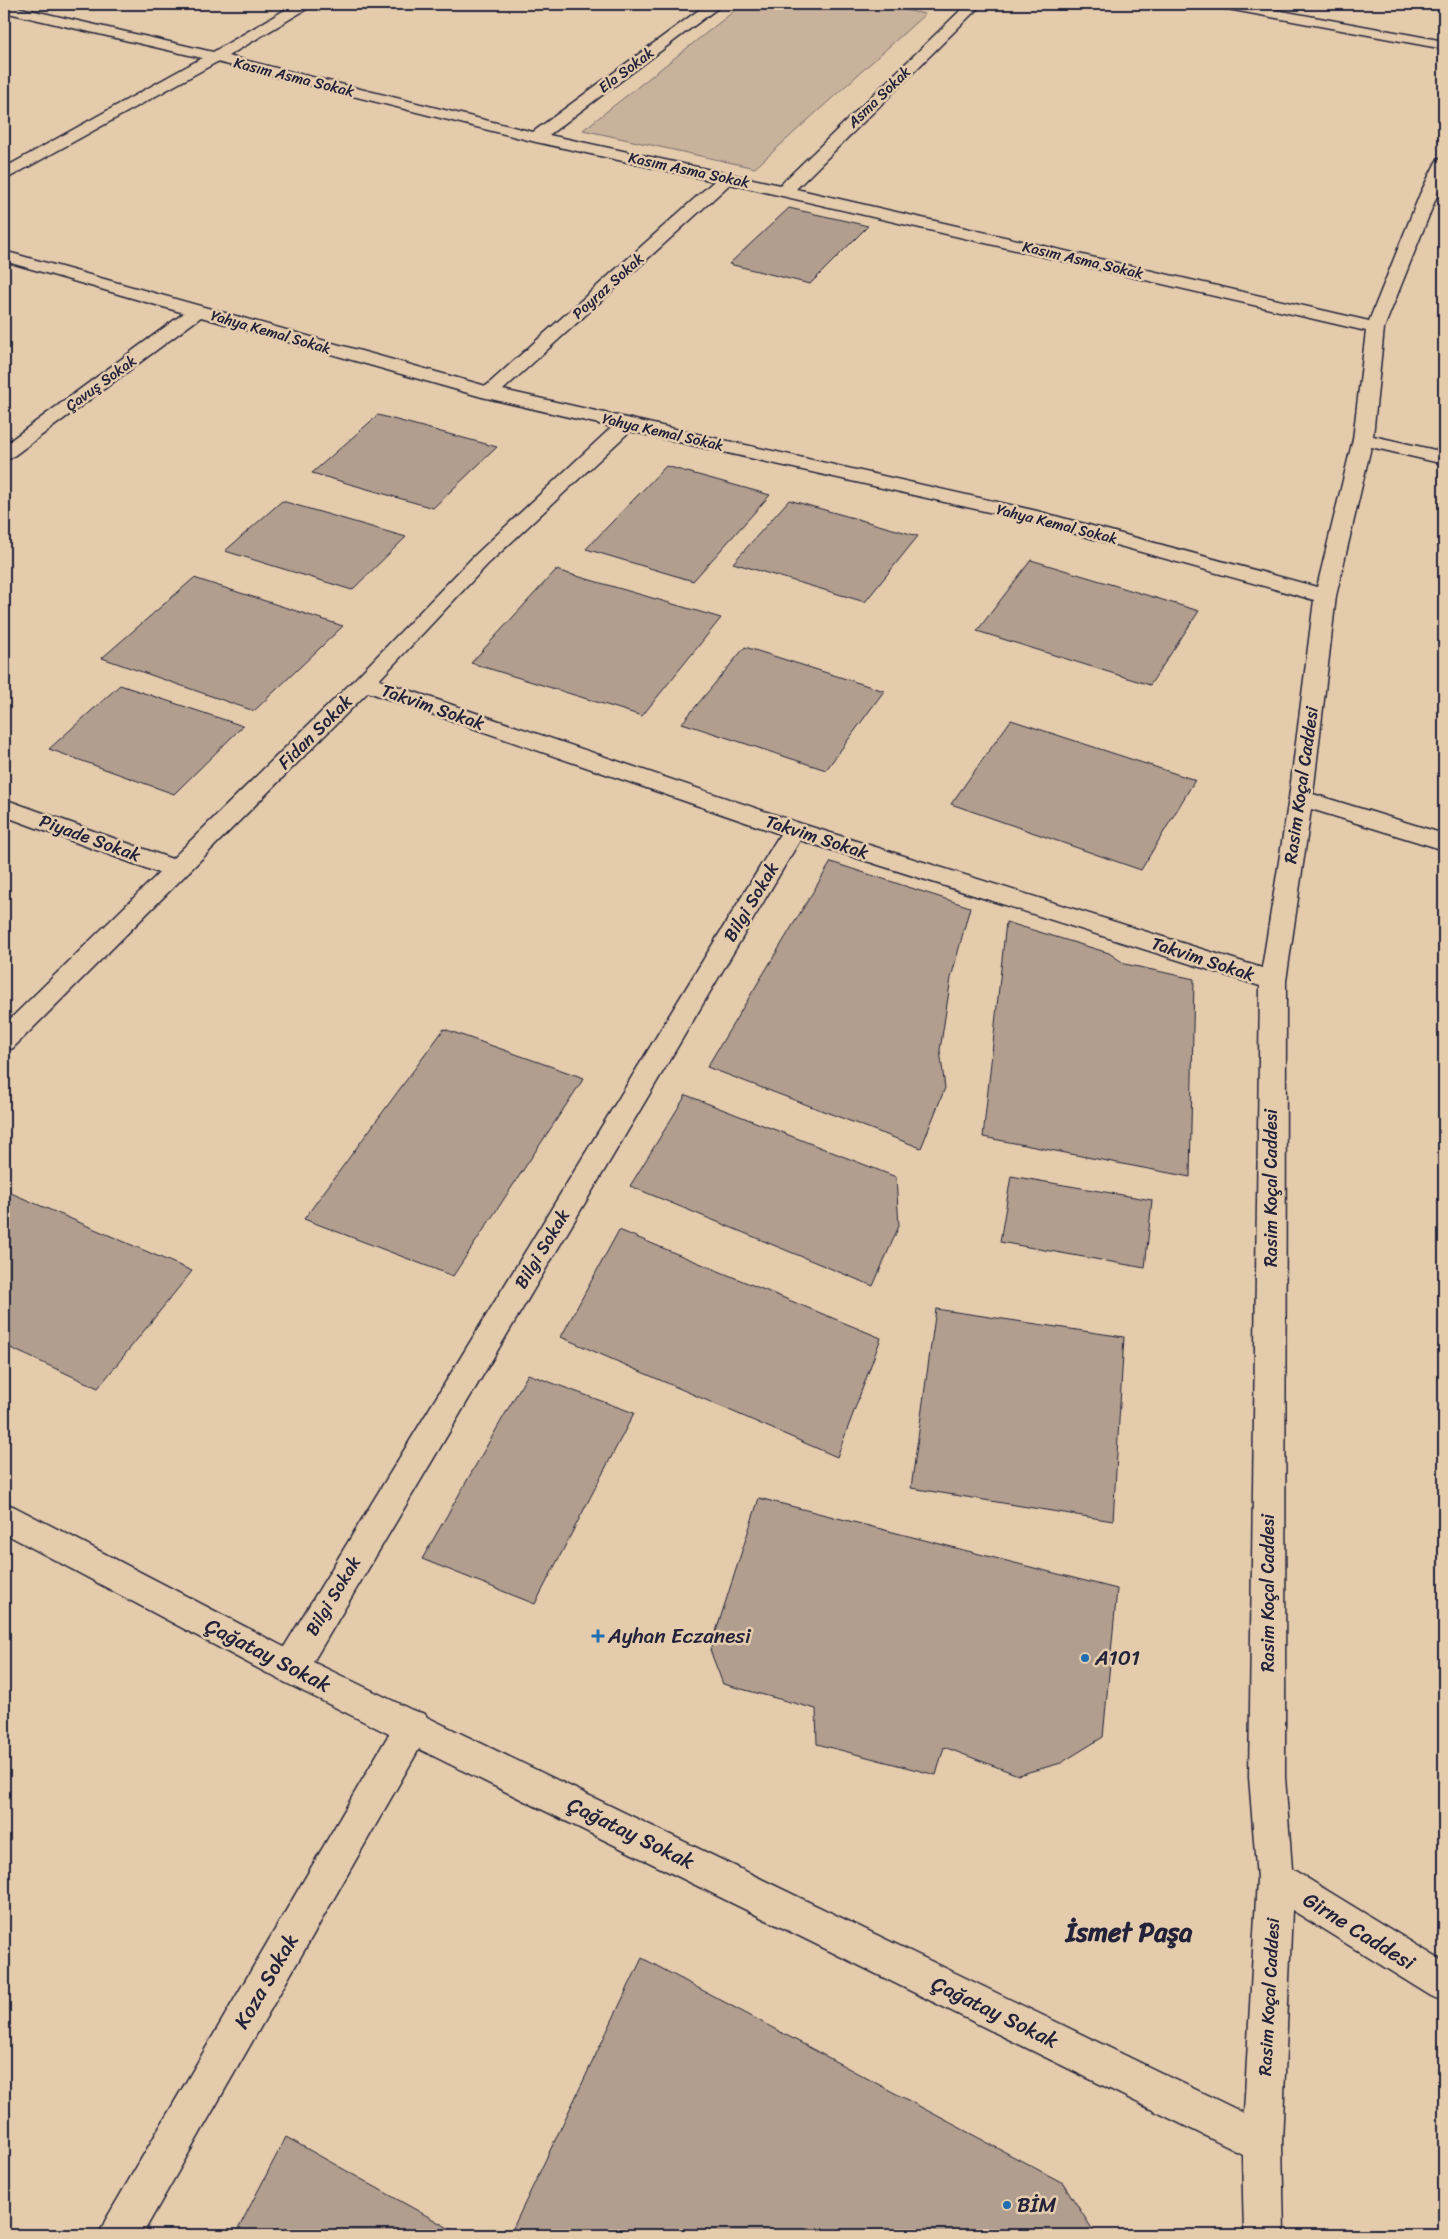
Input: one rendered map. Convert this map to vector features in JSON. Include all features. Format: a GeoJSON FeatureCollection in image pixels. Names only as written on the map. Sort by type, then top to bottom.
{"type":"FeatureCollection","features":[{"type":"Feature","properties":{"kind":"street"},"geometry":{"type":"LineString","coordinates":[[4,174],[215,57],[305,4]]}},
{"type":"Feature","properties":{"kind":"street","name":"Ela Sokak"},"geometry":{"type":"LineString","coordinates":[[536,137],[716,4]]}},
{"type":"Feature","properties":{"kind":"street","name":"Asma Sokak"},"geometry":{"type":"LineString","coordinates":[[784,191],[975,4]]}},
{"type":"Feature","properties":{"kind":"street"},"geometry":{"type":"LineString","coordinates":[[1222,4],[1444,45]]}},
{"type":"Feature","properties":{"kind":"street","name":"Kasım Asma Sokak"},"geometry":{"type":"LineString","coordinates":[[4,8],[215,57],[536,137],[727,178],[1374,328]]}},
{"type":"Feature","properties":{"kind":"street","name":"Rasim Koçal Caddesi"},"geometry":{"type":"LineString","coordinates":[[1264,2235],[1262,2143],[1275,1879],[1267,1777],[1273,981],[1301,798],[1325,596],[1363,439],[1374,328],[1436,196],[1444,162]]}},
{"type":"Feature","properties":{"kind":"street","name":"Poyraz Sokak"},"geometry":{"type":"LineString","coordinates":[[489,393],[727,178]]}},
{"type":"Feature","properties":{"kind":"street","name":"Yahya Kemal Sokak"},"geometry":{"type":"LineString","coordinates":[[4,256],[489,393],[1037,517],[1325,596]]}},
{"type":"Feature","properties":{"kind":"street","name":"Çavuş Sokak"},"geometry":{"type":"LineString","coordinates":[[4,454],[198,312]]}},
{"type":"Feature","properties":{"kind":"street","name":"Fidan Sokak"},"geometry":{"type":"LineString","coordinates":[[4,1041],[364,683],[480,561],[626,424]]}},
{"type":"Feature","properties":{"kind":"street"},"geometry":{"type":"LineString","coordinates":[[1363,439],[1444,458]]}},
{"type":"Feature","properties":{"kind":"street","name":"Takvim Sokak"},"geometry":{"type":"LineString","coordinates":[[364,683],[794,830],[1273,981]]}},
{"type":"Feature","properties":{"kind":"street"},"geometry":{"type":"LineString","coordinates":[[1301,798],[1444,842]]}},
{"type":"Feature","properties":{"kind":"street","name":"Piyade Sokak"},"geometry":{"type":"LineString","coordinates":[[4,807],[176,870]]}},
{"type":"Feature","properties":{"kind":"street","name":"Bilgi Sokak"},"geometry":{"type":"LineString","coordinates":[[290,1668],[794,830]]}},
{"type":"Feature","properties":{"kind":"street","name":"Çağatay Sokak"},"geometry":{"type":"LineString","coordinates":[[4,1517],[290,1668],[413,1726],[1262,2143]]}},
{"type":"Feature","properties":{"kind":"street","name":"Koza Sokak"},"geometry":{"type":"LineString","coordinates":[[119,2235],[413,1726]]}},
{"type":"Feature","properties":{"kind":"street","name":"Girne Caddesi"},"geometry":{"type":"LineString","coordinates":[[1275,1879],[1444,1983]]}},
{"type":"Feature","properties":{"kind":"shaded area"},"geometry":{"type":"Polygon","coordinates":[[[743,4],[875,4],[925,14],[755,168],[583,130],[743,4]]]}},
{"type":"Feature","properties":{"kind":"building"},"geometry":{"type":"Polygon","coordinates":[[[789,208],[868,226],[810,284],[729,264],[789,208]]]}},
{"type":"Feature","properties":{"kind":"building"},"geometry":{"type":"Polygon","coordinates":[[[378,415],[497,447],[433,508],[312,473],[378,415]]]}},
{"type":"Feature","properties":{"kind":"building"},"geometry":{"type":"Polygon","coordinates":[[[666,466],[770,495],[693,581],[586,549],[666,466]]]}},
{"type":"Feature","properties":{"kind":"building"},"geometry":{"type":"Polygon","coordinates":[[[789,500],[918,536],[865,602],[733,563],[789,500]]]}},
{"type":"Feature","properties":{"kind":"building"},"geometry":{"type":"Polygon","coordinates":[[[282,501],[406,537],[352,590],[225,551],[282,501]]]}},
{"type":"Feature","properties":{"kind":"building"},"geometry":{"type":"Polygon","coordinates":[[[1031,560],[1199,611],[1150,685],[977,631],[1031,560]]]}},
{"type":"Feature","properties":{"kind":"building"},"geometry":{"type":"Polygon","coordinates":[[[556,570],[721,618],[642,716],[471,663],[556,570]]]}},
{"type":"Feature","properties":{"kind":"building"},"geometry":{"type":"Polygon","coordinates":[[[194,578],[343,626],[254,711],[102,658],[194,578]]]}},
{"type":"Feature","properties":{"kind":"building"},"geometry":{"type":"Polygon","coordinates":[[[745,647],[884,691],[826,770],[682,723],[745,647]]]}},
{"type":"Feature","properties":{"kind":"building"},"geometry":{"type":"Polygon","coordinates":[[[120,685],[243,726],[174,794],[49,749],[120,685]]]}},
{"type":"Feature","properties":{"kind":"building"},"geometry":{"type":"Polygon","coordinates":[[[1011,720],[1195,780],[1141,870],[951,804],[1011,720]]]}},
{"type":"Feature","properties":{"kind":"building"},"geometry":{"type":"Polygon","coordinates":[[[831,862],[970,907],[951,978],[940,1050],[945,1088],[921,1148],[707,1067],[831,862]]]}},
{"type":"Feature","properties":{"kind":"building"},"geometry":{"type":"Polygon","coordinates":[[[1006,922],[1109,953],[1125,964],[1194,979],[1190,1177],[983,1137],[1006,922]]]}},
{"type":"Feature","properties":{"kind":"building"},"geometry":{"type":"Polygon","coordinates":[[[444,1029],[584,1078],[453,1276],[304,1219],[444,1029]]]}},
{"type":"Feature","properties":{"kind":"building"},"geometry":{"type":"Polygon","coordinates":[[[686,1095],[896,1177],[899,1226],[873,1286],[630,1186],[686,1095]]]}},
{"type":"Feature","properties":{"kind":"building"},"geometry":{"type":"Polygon","coordinates":[[[1011,1176],[1152,1200],[1145,1268],[1000,1242],[1011,1176]]]}},
{"type":"Feature","properties":{"kind":"building"},"geometry":{"type":"Polygon","coordinates":[[[4,1190],[192,1271],[98,1388],[4,1345],[4,1190]]]}},
{"type":"Feature","properties":{"kind":"building"},"geometry":{"type":"Polygon","coordinates":[[[619,1230],[881,1338],[837,1457],[561,1337],[619,1230]]]}},
{"type":"Feature","properties":{"kind":"building"},"geometry":{"type":"Polygon","coordinates":[[[936,1309],[1124,1337],[1113,1521],[911,1488],[936,1309]]]}},
{"type":"Feature","properties":{"kind":"building"},"geometry":{"type":"Polygon","coordinates":[[[528,1374],[634,1413],[535,1604],[422,1559],[528,1374]]]}},
{"type":"Feature","properties":{"kind":"building"},"geometry":{"type":"Polygon","coordinates":[[[759,1498],[1117,1589],[1103,1737],[1061,1763],[1018,1775],[944,1747],[936,1775],[817,1744],[816,1709],[723,1684],[710,1650],[759,1498]]]}},
{"type":"Feature","properties":{"kind":"building"},"geometry":{"type":"Polygon","coordinates":[[[642,1958],[1063,2183],[1096,2235],[526,2235],[513,2228],[642,1958]]]}},
{"type":"Feature","properties":{"kind":"building"},"geometry":{"type":"Polygon","coordinates":[[[286,2137],[461,2235],[235,2235],[286,2137]]]}},
{"type":"Feature","properties":{"kind":"place","name":"Ayhan Eczanesi"},"geometry":{"type":"Point","coordinates":[598,1636]}},
{"type":"Feature","properties":{"kind":"place","name":"A101"},"geometry":{"type":"Point","coordinates":[1085,1658]}},
{"type":"Feature","properties":{"kind":"place","name":"BİM"},"geometry":{"type":"Point","coordinates":[1007,2205]}},
{"type":"Feature","properties":{"kind":"district","name":"İsmet Paşa"},"geometry":{"type":"Point","coordinates":[1129,1932]}}]}
